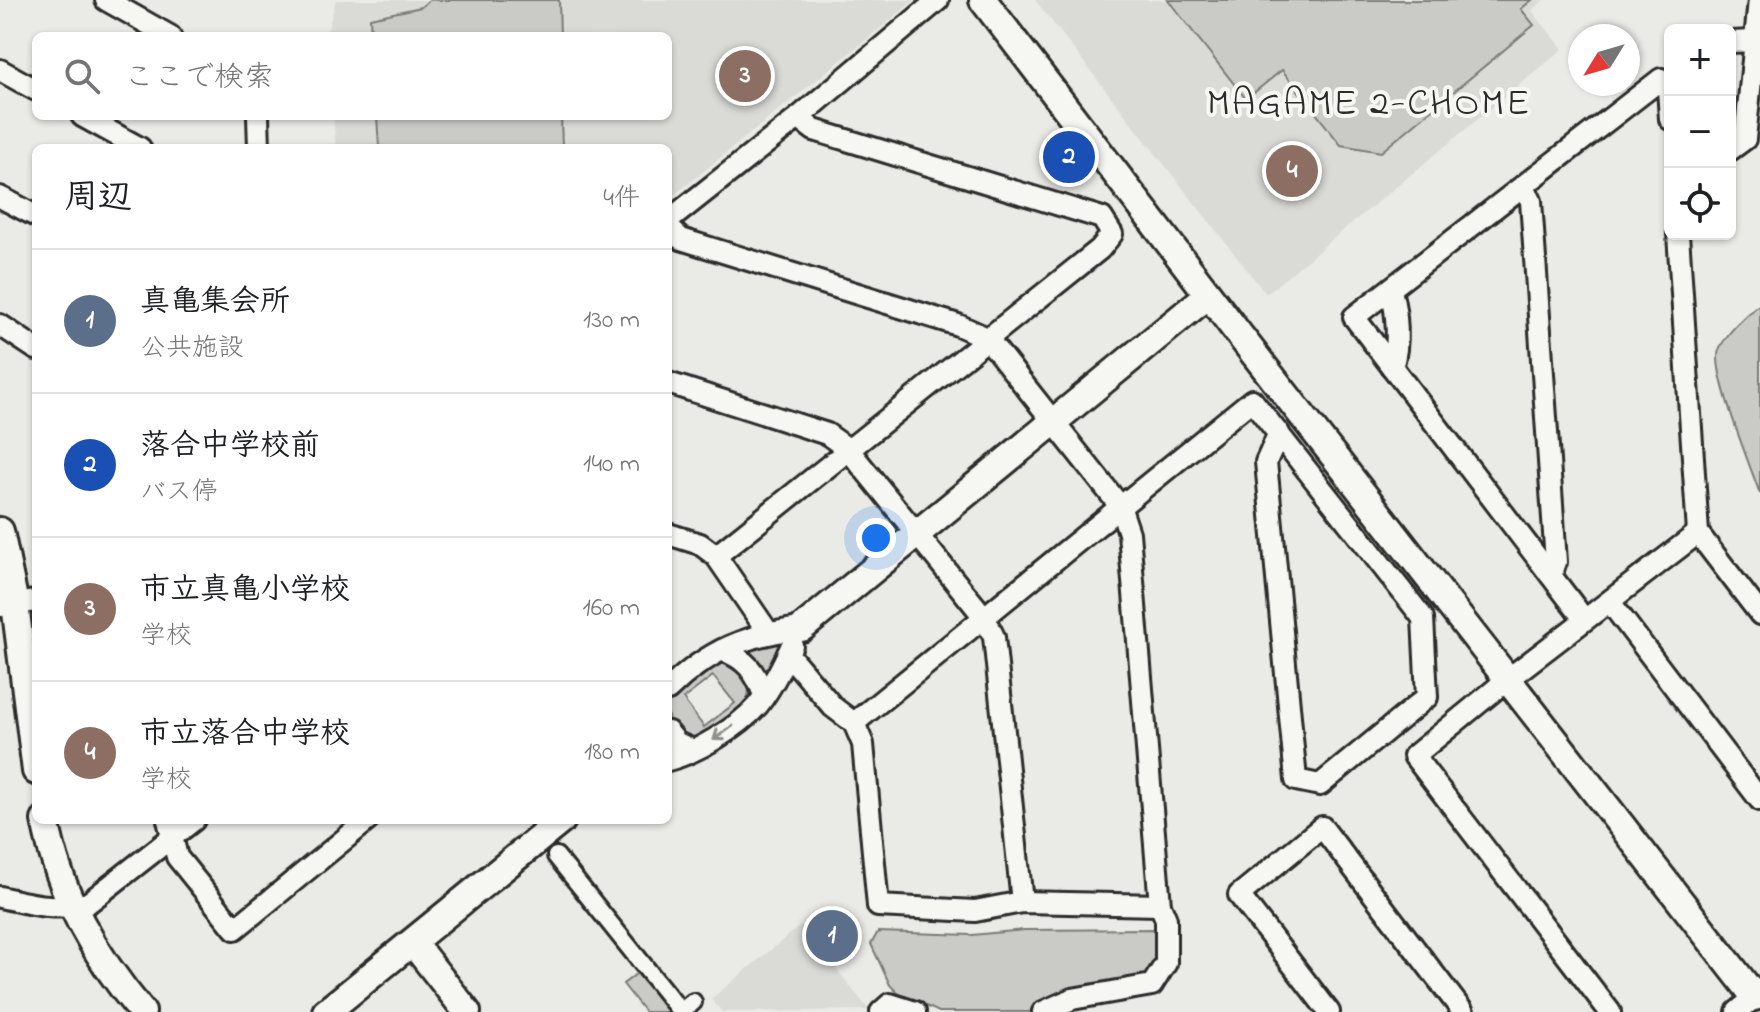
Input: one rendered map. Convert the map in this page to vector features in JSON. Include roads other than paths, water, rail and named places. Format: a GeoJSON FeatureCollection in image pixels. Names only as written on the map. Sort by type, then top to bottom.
{"type":"FeatureCollection","features":[{"type":"Feature","properties":{"kind":"street"},"geometry":{"type":"LineString","coordinates":[[106,0],[163,32]]}},
{"type":"Feature","properties":{"kind":"street"},"geometry":{"type":"LineString","coordinates":[[672,218],[798,118],[938,0]]}},
{"type":"Feature","properties":{"kind":"street"},"geometry":{"type":"LineString","coordinates":[[983,0],[1208,295],[1508,679],[1750,1001]]}},
{"type":"Feature","properties":{"kind":"street"},"geometry":{"type":"LineString","coordinates":[[1736,146],[1745,139],[1759,0]]}},
{"type":"Feature","properties":{"kind":"street"},"geometry":{"type":"LineString","coordinates":[[1736,42],[1754,41]]}},
{"type":"Feature","properties":{"kind":"street"},"geometry":{"type":"LineString","coordinates":[[0,70],[32,88]]}},
{"type":"Feature","properties":{"kind":"street"},"geometry":{"type":"LineString","coordinates":[[1584,619],[1552,573],[1354,317],[1661,79],[1664,82]]}},
{"type":"Feature","properties":{"kind":"street"},"geometry":{"type":"LineString","coordinates":[[716,556],[1100,249],[1112,234],[1102,218],[814,130],[798,118]]}},
{"type":"Feature","properties":{"kind":"street"},"geometry":{"type":"LineString","coordinates":[[89,120],[133,144]]}},
{"type":"Feature","properties":{"kind":"street"},"geometry":{"type":"LineString","coordinates":[[258,120],[259,144]]}},
{"type":"Feature","properties":{"kind":"street"},"geometry":{"type":"LineString","coordinates":[[1524,186],[1531,201],[1556,562],[1552,573]]}},
{"type":"Feature","properties":{"kind":"street"},"geometry":{"type":"LineString","coordinates":[[0,197],[32,214]]}},
{"type":"Feature","properties":{"kind":"street"},"geometry":{"type":"LineString","coordinates":[[672,231],[681,239],[958,325],[987,338],[1120,506],[1129,533],[1160,905],[1166,919],[1166,963],[1152,985],[1072,999],[1043,1012]]}},
{"type":"Feature","properties":{"kind":"street"},"geometry":{"type":"LineString","coordinates":[[1678,240],[1698,533],[1760,614]]}},
{"type":"Feature","properties":{"kind":"street"},"geometry":{"type":"LineString","coordinates":[[1391,290],[1395,305],[1396,355],[1392,367]]}},
{"type":"Feature","properties":{"kind":"street"},"geometry":{"type":"LineString","coordinates":[[672,758],[716,739],[756,707],[802,628],[1208,295]]}},
{"type":"Feature","properties":{"kind":"street"},"geometry":{"type":"LineString","coordinates":[[0,325],[32,346]]}},
{"type":"Feature","properties":{"kind":"street"},"geometry":{"type":"LineString","coordinates":[[672,384],[827,434],[848,449],[984,617],[994,637],[1022,902]]}},
{"type":"Feature","properties":{"kind":"street"},"geometry":{"type":"LineString","coordinates":[[854,723],[1252,400],[1279,433],[1423,618],[1427,697],[1320,785],[1296,780],[1266,462],[1279,433]]}},
{"type":"Feature","properties":{"kind":"street"},"geometry":{"type":"LineString","coordinates":[[0,531],[17,604],[32,736]]}},
{"type":"Feature","properties":{"kind":"street"},"geometry":{"type":"LineString","coordinates":[[1610,1012],[1414,756],[1584,619],[1698,533]]}},
{"type":"Feature","properties":{"kind":"street"},"geometry":{"type":"LineString","coordinates":[[672,535],[700,544],[716,556],[768,632]]}},
{"type":"Feature","properties":{"kind":"street"},"geometry":{"type":"LineString","coordinates":[[1610,602],[1760,800]]}},
{"type":"Feature","properties":{"kind":"street"},"geometry":{"type":"LineString","coordinates":[[672,687],[711,655],[750,636],[802,628]]}},
{"type":"Feature","properties":{"kind":"street"},"geometry":{"type":"LineString","coordinates":[[722,650],[741,657],[757,675],[764,695]]}},
{"type":"Feature","properties":{"kind":"street"},"geometry":{"type":"LineString","coordinates":[[788,654],[833,707],[854,723],[863,744],[878,906],[975,911],[1022,902],[1160,905]]}},
{"type":"Feature","properties":{"kind":"street"},"geometry":{"type":"LineString","coordinates":[[672,737],[677,743],[693,750]]}},
{"type":"Feature","properties":{"kind":"street"},"geometry":{"type":"LineString","coordinates":[[46,824],[71,908],[97,953],[142,1012]]}},
{"type":"Feature","properties":{"kind":"street"},"geometry":{"type":"LineString","coordinates":[[0,897],[45,907],[71,908],[88,903],[169,829],[177,857],[235,929],[363,824]]}},
{"type":"Feature","properties":{"kind":"street"},"geometry":{"type":"LineString","coordinates":[[326,1012],[557,824]]}},
{"type":"Feature","properties":{"kind":"street"},"geometry":{"type":"LineString","coordinates":[[1329,1012],[1239,895],[1322,827],[1463,1012]]}},
{"type":"Feature","properties":{"kind":"street"},"geometry":{"type":"LineString","coordinates":[[556,856],[685,1008]]}},
{"type":"Feature","properties":{"kind":"street"},"geometry":{"type":"LineString","coordinates":[[413,943],[467,1012]]}},
{"type":"Feature","properties":{"kind":"street"},"geometry":{"type":"LineString","coordinates":[[881,1012],[890,1004],[915,1012]]}},
{"type":"Feature","properties":{"kind":"place","name":"市立真亀小学校"},"geometry":{"type":"Point","coordinates":[745,76]}},
{"type":"Feature","properties":{"kind":"place","name":"落合中学校前"},"geometry":{"type":"Point","coordinates":[1069,157]}},
{"type":"Feature","properties":{"kind":"place","name":"市立落合中学校"},"geometry":{"type":"Point","coordinates":[1292,171]}},
{"type":"Feature","properties":{"kind":"place","name":"真亀集会所"},"geometry":{"type":"Point","coordinates":[832,936]}},
{"type":"Feature","properties":{"kind":"district","name":"MAGAME 2-CHOME"},"geometry":{"type":"Point","coordinates":[1369,105]}}]}
